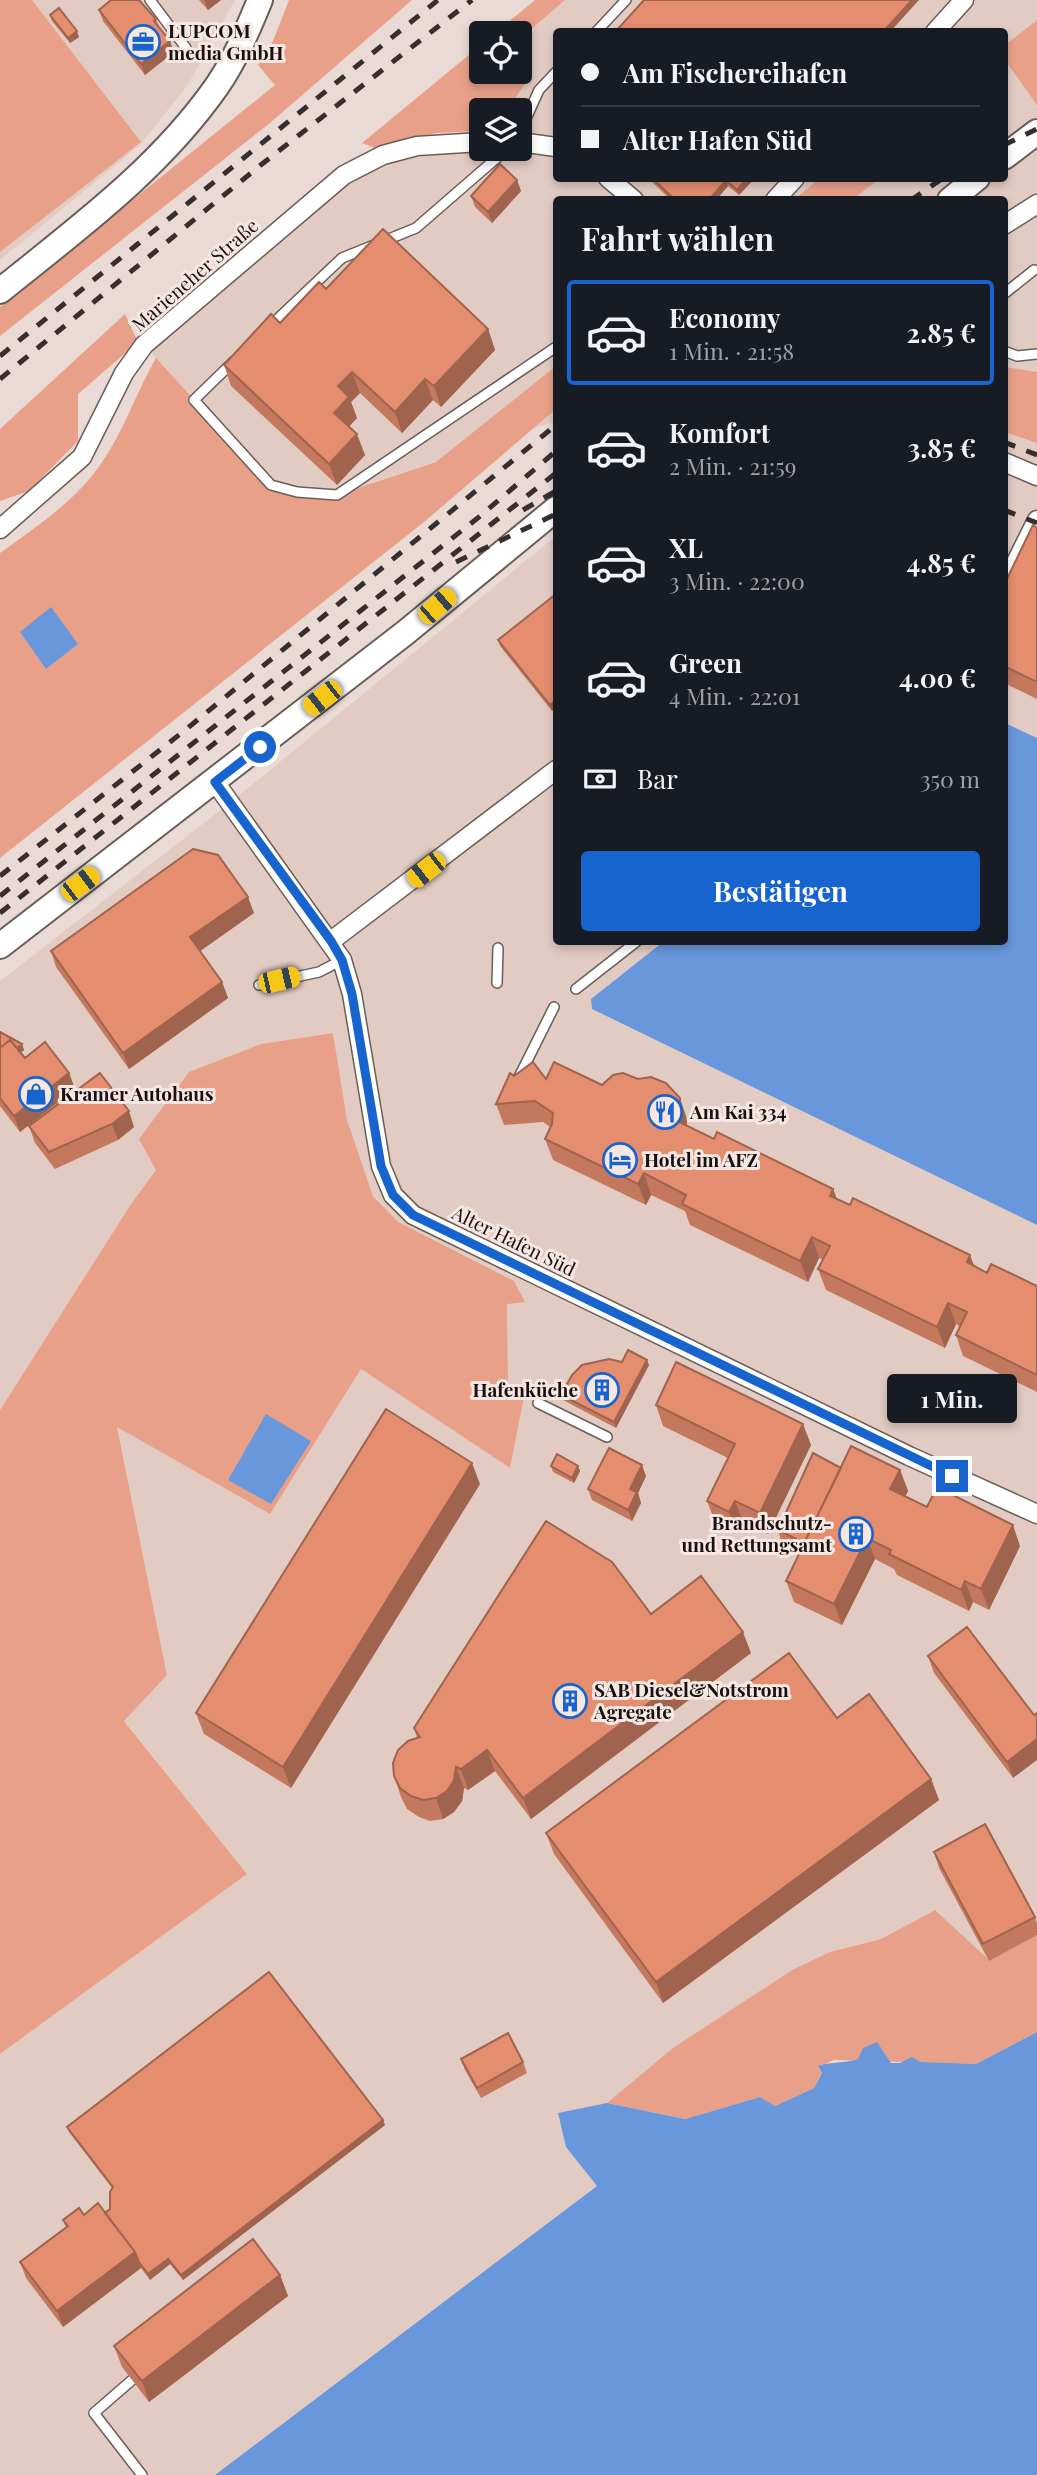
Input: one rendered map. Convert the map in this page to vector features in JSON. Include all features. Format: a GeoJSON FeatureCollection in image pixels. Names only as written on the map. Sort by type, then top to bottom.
{"type":"FeatureCollection","features":[{"type":"Feature","properties":{"kind":"street"},"geometry":{"type":"LineString","coordinates":[[0,291],[137,179],[180,134],[218,84],[260,0]]}},
{"type":"Feature","properties":{"kind":"street"},"geometry":{"type":"LineString","coordinates":[[938,28],[964,0]]}},
{"type":"Feature","properties":{"kind":"street"},"geometry":{"type":"LineString","coordinates":[[1008,155],[1037,132]]}},
{"type":"Feature","properties":{"kind":"street","name":"Marieneher Straße"},"geometry":{"type":"LineString","coordinates":[[0,530],[82,457],[124,373],[144,345],[344,175],[383,155],[417,146],[469,143]]}},
{"type":"Feature","properties":{"kind":"street"},"geometry":{"type":"LineString","coordinates":[[532,144],[553,147]]}},
{"type":"Feature","properties":{"kind":"street"},"geometry":{"type":"LineString","coordinates":[[613,182],[629,196]]}},
{"type":"Feature","properties":{"kind":"street"},"geometry":{"type":"LineString","coordinates":[[779,196],[791,182]]}},
{"type":"Feature","properties":{"kind":"street"},"geometry":{"type":"LineString","coordinates":[[955,196],[972,182]]}},
{"type":"Feature","properties":{"kind":"street"},"geometry":{"type":"LineString","coordinates":[[1008,222],[1037,204]]}},
{"type":"Feature","properties":{"kind":"street"},"geometry":{"type":"LineString","coordinates":[[1008,464],[1037,476]]}},
{"type":"Feature","properties":{"kind":"street"},"geometry":{"type":"LineString","coordinates":[[0,946],[405,634],[553,511]]}},
{"type":"Feature","properties":{"kind":"street"},"geometry":{"type":"LineString","coordinates":[[1008,578],[1037,520]]}},
{"type":"Feature","properties":{"kind":"street"},"geometry":{"type":"LineString","coordinates":[[331,941],[553,772]]}},
{"type":"Feature","properties":{"kind":"street","name":"Alter Hafen Süd"},"geometry":{"type":"LineString","coordinates":[[215,782],[342,960],[352,994],[381,1166],[393,1195],[413,1215],[909,1457],[1037,1514]]}},
{"type":"Feature","properties":{"kind":"lane"},"geometry":{"type":"LineString","coordinates":[[150,0],[186,48]]}},
{"type":"Feature","properties":{"kind":"lane"},"geometry":{"type":"LineString","coordinates":[[600,28],[626,0]]}},
{"type":"Feature","properties":{"kind":"lane"},"geometry":{"type":"LineString","coordinates":[[532,105],[539,90],[553,75]]}},
{"type":"Feature","properties":{"kind":"lane"},"geometry":{"type":"LineString","coordinates":[[263,333],[342,258],[416,228],[493,161]]}},
{"type":"Feature","properties":{"kind":"lane"},"geometry":{"type":"LineString","coordinates":[[1008,291],[1034,270]]}},
{"type":"Feature","properties":{"kind":"lane"},"geometry":{"type":"LineString","coordinates":[[243,352],[194,400],[271,485],[297,492],[337,495],[553,349]]}},
{"type":"Feature","properties":{"kind":"lane"},"geometry":{"type":"LineString","coordinates":[[1008,353],[1017,356],[1037,354]]}},
{"type":"Feature","properties":{"kind":"lane"},"geometry":{"type":"LineString","coordinates":[[576,989],[632,945]]}},
{"type":"Feature","properties":{"kind":"lane"},"geometry":{"type":"LineString","coordinates":[[497,983],[498,948]]}},
{"type":"Feature","properties":{"kind":"lane"},"geometry":{"type":"LineString","coordinates":[[259,985],[319,971],[342,960]]}},
{"type":"Feature","properties":{"kind":"lane"},"geometry":{"type":"LineString","coordinates":[[513,1090],[554,1007]]}},
{"type":"Feature","properties":{"kind":"lane"},"geometry":{"type":"LineString","coordinates":[[538,1403],[607,1437]]}},
{"type":"Feature","properties":{"kind":"lane"},"geometry":{"type":"LineString","coordinates":[[132,2380],[94,2413],[142,2475]]}},
{"type":"Feature","properties":{"kind":"shaded area"},"geometry":{"type":"Polygon","coordinates":[[[0,0],[235,0],[187,86],[140,145],[0,260],[0,0]]]}},
{"type":"Feature","properties":{"kind":"shaded area"},"geometry":{"type":"Polygon","coordinates":[[[0,0],[32,0],[141,142],[0,252],[0,0]]]}},
{"type":"Feature","properties":{"kind":"shaded area"},"geometry":{"type":"Polygon","coordinates":[[[289,0],[412,0],[270,123],[0,336],[0,307],[275,85],[258,65],[273,41],[289,0]]]}},
{"type":"Feature","properties":{"kind":"shaded area"},"geometry":{"type":"Polygon","coordinates":[[[535,0],[565,0],[532,29],[532,21],[510,21],[535,0]]]}},
{"type":"Feature","properties":{"kind":"shaded area"},"geometry":{"type":"Polygon","coordinates":[[[565,0],[1037,0],[1037,738],[1008,724],[1008,196],[553,196],[553,426],[550,423],[337,495],[271,485],[144,345],[383,155],[469,151],[469,161],[532,161],[532,98],[516,98],[525,85],[532,84],[532,29],[565,0]]]}},
{"type":"Feature","properties":{"kind":"shaded area"},"geometry":{"type":"Polygon","coordinates":[[[1037,20],[1037,105],[1008,64],[1008,43],[1037,20]]]}},
{"type":"Feature","properties":{"kind":"shaded area"},"geometry":{"type":"Polygon","coordinates":[[[469,55],[469,84],[525,84],[515,98],[469,98],[469,132],[437,133],[375,148],[362,143],[469,55]]]}},
{"type":"Feature","properties":{"kind":"shaded area"},"geometry":{"type":"Polygon","coordinates":[[[815,182],[875,182],[857,196],[799,196],[815,182]]]}},
{"type":"Feature","properties":{"kind":"shaded area"},"geometry":{"type":"Polygon","coordinates":[[[125,314],[138,342],[78,394],[78,441],[29,491],[0,501],[0,429],[125,314]]]}},
{"type":"Feature","properties":{"kind":"shaded area"},"geometry":{"type":"Polygon","coordinates":[[[156,358],[271,484],[337,495],[436,462],[553,368],[553,412],[424,522],[0,858],[0,553],[57,511],[94,473],[118,435],[156,358]]]}},
{"type":"Feature","properties":{"kind":"shaded area"},"geometry":{"type":"Polygon","coordinates":[[[1008,368],[1037,372],[1037,443],[1008,433],[1008,368]]]}},
{"type":"Feature","properties":{"kind":"shaded area"},"geometry":{"type":"Polygon","coordinates":[[[553,538],[553,945],[659,945],[591,999],[592,1009],[1037,1225],[1037,1935],[989,1961],[934,1910],[881,1939],[830,1952],[792,1970],[673,2048],[607,2103],[558,2113],[566,2147],[598,2185],[215,2475],[0,2475],[0,2054],[247,1874],[124,1720],[167,1675],[117,1426],[270,1514],[361,1369],[509,1467],[525,1386],[508,1385],[507,1303],[525,1301],[397,1222],[373,1195],[347,1120],[333,1033],[262,1044],[190,1072],[156,1170],[131,1204],[0,1410],[0,981],[231,802],[553,538]]]}},
{"type":"Feature","properties":{"kind":"shaded area"},"geometry":{"type":"Polygon","coordinates":[[[333,1033],[347,1120],[373,1196],[398,1222],[514,1281],[525,1302],[507,1304],[508,1385],[526,1386],[510,1468],[361,1369],[270,1514],[117,1427],[167,1675],[124,1721],[247,1874],[0,2054],[0,1410],[131,1204],[156,1170],[139,1139],[189,1072],[261,1044],[333,1033]]]}},
{"type":"Feature","properties":{"kind":"shaded area"},"geometry":{"type":"Polygon","coordinates":[[[935,1910],[989,1960],[1037,1935],[1037,2032],[976,2064],[834,2060],[818,2067],[822,2072],[814,2088],[775,2106],[760,2097],[685,2119],[607,2103],[673,2048],[792,1970],[830,1952],[881,1939],[935,1910]]]}},
{"type":"Feature","properties":{"kind":"water"},"geometry":{"type":"Polygon","coordinates":[[[51,607],[78,644],[46,669],[20,632],[51,607]]]}},
{"type":"Feature","properties":{"kind":"water"},"geometry":{"type":"Polygon","coordinates":[[[1008,724],[1037,738],[1037,1225],[592,1009],[591,999],[659,945],[1008,945],[1008,724]]]}},
{"type":"Feature","properties":{"kind":"water"},"geometry":{"type":"Polygon","coordinates":[[[266,1414],[311,1441],[271,1504],[228,1480],[266,1414]]]}},
{"type":"Feature","properties":{"kind":"water"},"geometry":{"type":"Polygon","coordinates":[[[1037,2032],[1037,2475],[215,2475],[597,2186],[566,2147],[558,2113],[607,2103],[685,2119],[760,2097],[775,2106],[814,2088],[822,2073],[818,2066],[858,2059],[863,2048],[877,2042],[891,2063],[900,2063],[912,2057],[920,2062],[976,2064],[1037,2032]]]}},
{"type":"Feature","properties":{"kind":"building","name":"LUPCOM media GmbH"},"geometry":{"type":"Polygon","coordinates":[[[111,0],[139,0],[156,19],[154,21],[170,41],[141,64],[99,10],[111,0]]]}},
{"type":"Feature","properties":{"kind":"building"},"geometry":{"type":"Polygon","coordinates":[[[644,0],[912,0],[887,28],[619,28],[644,0]]]}},
{"type":"Feature","properties":{"kind":"building"},"geometry":{"type":"Polygon","coordinates":[[[59,8],[77,31],[68,38],[50,15],[59,8]]]}},
{"type":"Feature","properties":{"kind":"building"},"geometry":{"type":"Polygon","coordinates":[[[500,164],[517,180],[488,212],[471,196],[500,164]]]}},
{"type":"Feature","properties":{"kind":"building"},"geometry":{"type":"Polygon","coordinates":[[[656,182],[724,182],[712,196],[671,196],[656,182]]]}},
{"type":"Feature","properties":{"kind":"building"},"geometry":{"type":"Polygon","coordinates":[[[728,182],[744,182],[737,190],[728,182]]]}},
{"type":"Feature","properties":{"kind":"building"},"geometry":{"type":"Polygon","coordinates":[[[383,229],[488,329],[434,386],[425,379],[395,412],[352,372],[338,386],[349,397],[334,413],[357,434],[329,464],[224,365],[271,314],[280,323],[319,282],[326,289],[383,229]]]}},
{"type":"Feature","properties":{"kind":"building"},"geometry":{"type":"Polygon","coordinates":[[[1033,525],[1037,528],[1037,682],[1008,668],[1008,577],[1033,525]]]}},
{"type":"Feature","properties":{"kind":"building"},"geometry":{"type":"Polygon","coordinates":[[[553,596],[553,702],[550,705],[498,640],[553,596]]]}},
{"type":"Feature","properties":{"kind":"building"},"geometry":{"type":"Polygon","coordinates":[[[193,849],[218,855],[248,897],[190,937],[222,982],[123,1053],[51,951],[193,849]]]}},
{"type":"Feature","properties":{"kind":"building"},"geometry":{"type":"Polygon","coordinates":[[[0,1032],[22,1044],[17,1048],[10,1040],[0,1048],[0,1032]]]}},
{"type":"Feature","properties":{"kind":"building"},"geometry":{"type":"Polygon","coordinates":[[[10,1040],[25,1058],[45,1042],[69,1073],[14,1116],[0,1098],[0,1048],[10,1040]]]}},
{"type":"Feature","properties":{"kind":"building"},"geometry":{"type":"Polygon","coordinates":[[[533,1062],[546,1079],[554,1062],[602,1085],[613,1075],[623,1073],[638,1079],[651,1077],[666,1083],[680,1098],[677,1121],[714,1139],[717,1132],[833,1189],[830,1196],[850,1205],[853,1198],[970,1255],[967,1262],[987,1273],[991,1264],[1037,1286],[1037,1375],[956,1335],[967,1312],[948,1303],[937,1327],[818,1269],[830,1246],[812,1237],[800,1261],[682,1204],[686,1195],[644,1173],[638,1184],[545,1139],[552,1124],[553,1113],[535,1101],[496,1104],[510,1073],[514,1076],[533,1062]]]}},
{"type":"Feature","properties":{"kind":"building"},"geometry":{"type":"Polygon","coordinates":[[[100,1073],[129,1111],[112,1124],[49,1152],[29,1126],[100,1073]]]}},
{"type":"Feature","properties":{"kind":"building","name":"Hafenküche"},"geometry":{"type":"Polygon","coordinates":[[[628,1350],[647,1360],[614,1422],[561,1395],[572,1375],[582,1365],[609,1359],[622,1362],[628,1350]]]}},
{"type":"Feature","properties":{"kind":"building"},"geometry":{"type":"Polygon","coordinates":[[[676,1362],[803,1424],[760,1513],[735,1501],[729,1512],[707,1501],[735,1444],[656,1405],[676,1362]]]}},
{"type":"Feature","properties":{"kind":"building"},"geometry":{"type":"Polygon","coordinates":[[[386,1409],[472,1463],[283,1767],[196,1713],[386,1409]]]}},
{"type":"Feature","properties":{"kind":"building"},"geometry":{"type":"Polygon","coordinates":[[[851,1446],[900,1470],[890,1489],[927,1507],[937,1487],[1013,1525],[981,1589],[965,1581],[961,1590],[889,1554],[891,1550],[867,1538],[834,1604],[786,1581],[851,1446]]]}},
{"type":"Feature","properties":{"kind":"building"},"geometry":{"type":"Polygon","coordinates":[[[609,1448],[642,1465],[630,1489],[637,1492],[628,1510],[588,1489],[609,1448]]]}},
{"type":"Feature","properties":{"kind":"building"},"geometry":{"type":"Polygon","coordinates":[[[813,1453],[841,1468],[804,1543],[778,1530],[813,1453]]]}},
{"type":"Feature","properties":{"kind":"building"},"geometry":{"type":"Polygon","coordinates":[[[557,1454],[578,1466],[572,1478],[551,1466],[557,1454]]]}},
{"type":"Feature","properties":{"kind":"building","name":"SAB Diesel&Notstrom Agregate"},"geometry":{"type":"Polygon","coordinates":[[[546,1521],[612,1562],[651,1614],[701,1576],[743,1632],[523,1798],[487,1750],[461,1769],[456,1767],[454,1780],[447,1791],[436,1798],[423,1800],[411,1796],[400,1788],[394,1776],[393,1763],[398,1750],[408,1741],[420,1737],[414,1728],[546,1521]]]}},
{"type":"Feature","properties":{"kind":"building"},"geometry":{"type":"Polygon","coordinates":[[[967,1627],[1034,1715],[1037,1713],[1037,1739],[1007,1762],[928,1656],[967,1627]]]}},
{"type":"Feature","properties":{"kind":"building"},"geometry":{"type":"Polygon","coordinates":[[[789,1653],[837,1718],[869,1694],[931,1779],[656,1982],[546,1833],[789,1653]]]}},
{"type":"Feature","properties":{"kind":"building"},"geometry":{"type":"Polygon","coordinates":[[[985,1824],[1035,1917],[983,1944],[934,1852],[985,1824]]]}},
{"type":"Feature","properties":{"kind":"building"},"geometry":{"type":"Polygon","coordinates":[[[269,1972],[383,2120],[181,2275],[168,2259],[148,2274],[105,2213],[110,2209],[110,2192],[113,2187],[67,2127],[269,1972]]]}},
{"type":"Feature","properties":{"kind":"building"},"geometry":{"type":"Polygon","coordinates":[[[508,2033],[523,2062],[477,2088],[461,2059],[508,2033]]]}},
{"type":"Feature","properties":{"kind":"building"},"geometry":{"type":"Polygon","coordinates":[[[98,2203],[135,2252],[57,2311],[20,2262],[68,2226],[63,2220],[79,2208],[84,2215],[98,2203]]]}},
{"type":"Feature","properties":{"kind":"building"},"geometry":{"type":"Polygon","coordinates":[[[253,2239],[280,2275],[142,2381],[114,2346],[253,2239]]]}},
{"type":"Feature","properties":{"kind":"railway"},"geometry":{"type":"LineString","coordinates":[[0,356],[438,0]]}},
{"type":"Feature","properties":{"kind":"railway"},"geometry":{"type":"LineString","coordinates":[[0,379],[262,164],[472,0]]}},
{"type":"Feature","properties":{"kind":"railway"},"geometry":{"type":"LineString","coordinates":[[1008,143],[1037,129]]}},
{"type":"Feature","properties":{"kind":"railway"},"geometry":{"type":"LineString","coordinates":[[917,196],[937,182]]}},
{"type":"Feature","properties":{"kind":"railway"},"geometry":{"type":"LineString","coordinates":[[0,876],[184,731],[553,427]]}},
{"type":"Feature","properties":{"kind":"railway"},"geometry":{"type":"LineString","coordinates":[[1008,444],[1037,455]]}},
{"type":"Feature","properties":{"kind":"railway"},"geometry":{"type":"LineString","coordinates":[[0,896],[479,517],[553,454]]}},
{"type":"Feature","properties":{"kind":"railway"},"geometry":{"type":"LineString","coordinates":[[0,913],[553,475]]}},
{"type":"Feature","properties":{"kind":"railway"},"geometry":{"type":"LineString","coordinates":[[523,510],[553,493]]}},
{"type":"Feature","properties":{"kind":"railway"},"geometry":{"type":"LineString","coordinates":[[1008,512],[1037,523]]}},
{"type":"Feature","properties":{"kind":"railway"},"geometry":{"type":"LineString","coordinates":[[456,562],[553,515]]}},
{"type":"Feature","properties":{"kind":"place","name":"LUPCOM media GmbH"},"geometry":{"type":"Point","coordinates":[143,42]}},
{"type":"Feature","properties":{"kind":"place","name":"Kramer Autohaus"},"geometry":{"type":"Point","coordinates":[36,1094]}},
{"type":"Feature","properties":{"kind":"place","name":"Am Kai 334"},"geometry":{"type":"Point","coordinates":[665,1112]}},
{"type":"Feature","properties":{"kind":"place","name":"Hotel im AFZ"},"geometry":{"type":"Point","coordinates":[620,1160]}},
{"type":"Feature","properties":{"kind":"place","name":"Hafenküche"},"geometry":{"type":"Point","coordinates":[602,1390]}},
{"type":"Feature","properties":{"kind":"place","name":"Brandschutz- und Rettungsamt"},"geometry":{"type":"Point","coordinates":[856,1534]}},
{"type":"Feature","properties":{"kind":"place","name":"SAB Diesel&Notstrom Agregate"},"geometry":{"type":"Point","coordinates":[570,1701]}},
{"type":"Feature","properties":{"kind":"route"},"geometry":{"type":"LineString","coordinates":[[260,747],[215,782],[342,960],[352,994],[377,1149],[393,1195],[413,1215],[952,1476]]}}]}
